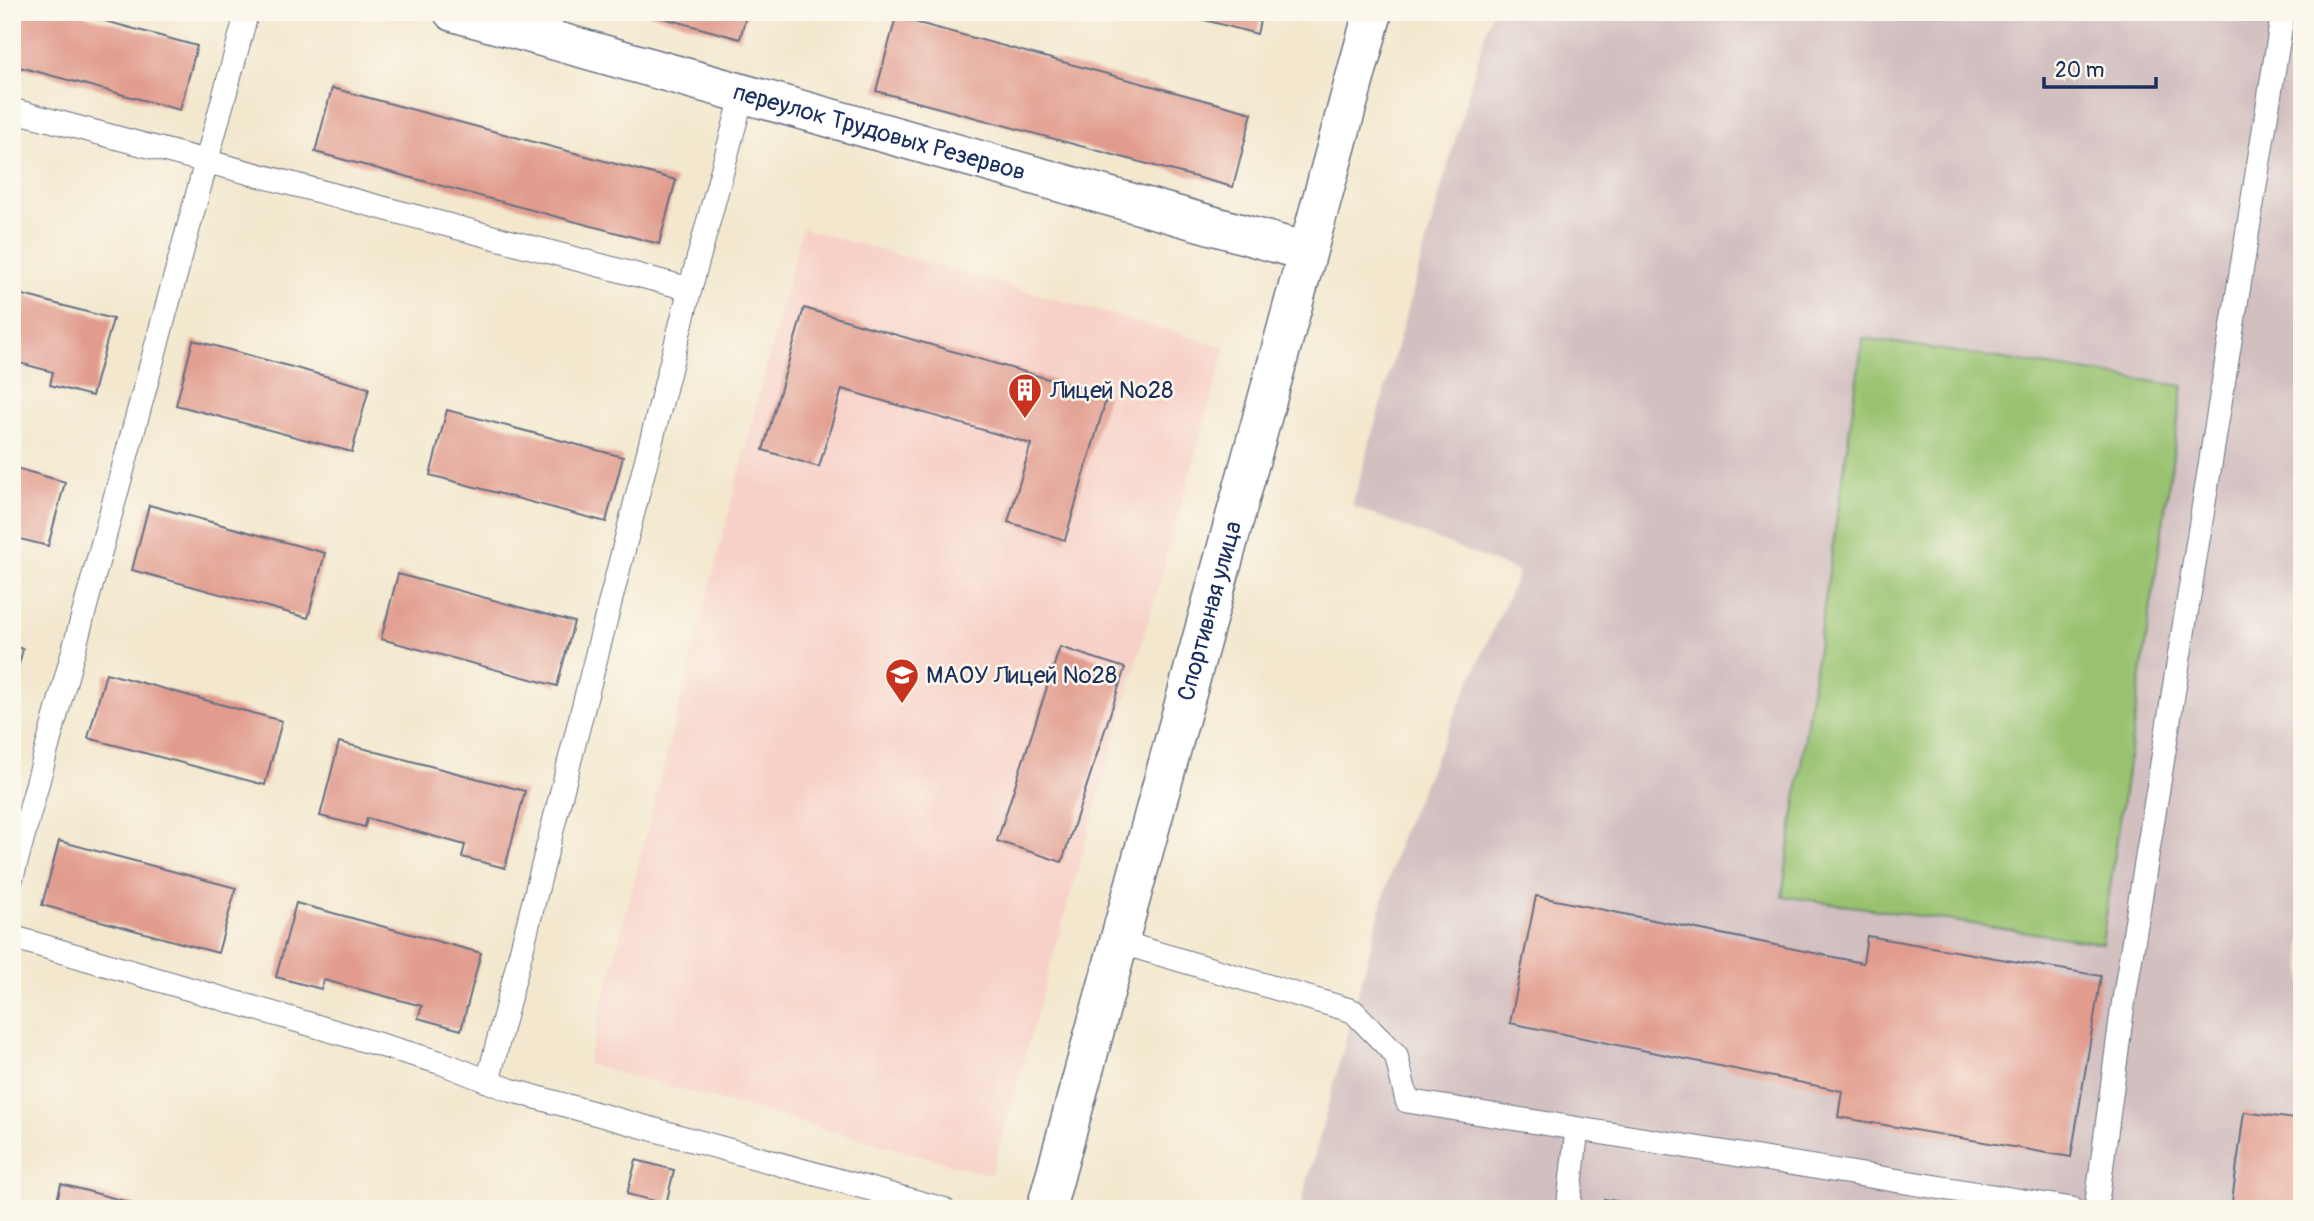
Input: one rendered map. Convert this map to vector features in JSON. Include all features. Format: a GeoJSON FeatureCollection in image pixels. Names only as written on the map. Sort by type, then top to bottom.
{"type":"FeatureCollection","features":[{"type":"Feature","properties":{"kind":"street","name":"переулок Трудовых Резервов"},"geometry":{"type":"LineString","coordinates":[[453,12],[1307,252]]}},
{"type":"Feature","properties":{"kind":"street","name":"Спортивная улица"},"geometry":{"type":"LineString","coordinates":[[1046,1209],[1373,12]]}},
{"type":"Feature","properties":{"kind":"lane"},"geometry":{"type":"LineString","coordinates":[[12,877],[247,12]]}},
{"type":"Feature","properties":{"kind":"lane"},"geometry":{"type":"LineString","coordinates":[[2096,1209],[2125,998],[2283,12]]}},
{"type":"Feature","properties":{"kind":"lane"},"geometry":{"type":"LineString","coordinates":[[488,1081],[690,289],[743,94]]}},
{"type":"Feature","properties":{"kind":"lane"},"geometry":{"type":"LineString","coordinates":[[12,110],[690,289]]}},
{"type":"Feature","properties":{"kind":"lane"},"geometry":{"type":"LineString","coordinates":[[12,937],[442,1063],[510,1090],[943,1209]]}},
{"type":"Feature","properties":{"kind":"lane"},"geometry":{"type":"LineString","coordinates":[[1119,942],[1353,1011],[1395,1055],[1407,1101],[2072,1209]]}},
{"type":"Feature","properties":{"kind":"lane"},"geometry":{"type":"LineString","coordinates":[[1568,1209],[1577,1129]]}},
{"type":"Feature","properties":{"kind":"shaded area"},"geometry":{"type":"Polygon","coordinates":[[[1491,12],[2302,12],[2302,1209],[1300,1209],[1400,837],[1519,572],[1352,506],[1491,12]]]}},
{"type":"Feature","properties":{"kind":"shaded area","name":"МАОУ Лицей №28"},"geometry":{"type":"Polygon","coordinates":[[[802,228],[1226,347],[991,1175],[587,1064],[802,228]]]}},
{"type":"Feature","properties":{"kind":"green space"},"geometry":{"type":"Polygon","coordinates":[[[1863,338],[2183,386],[2102,943],[1782,896],[1863,338]]]}},
{"type":"Feature","properties":{"kind":"building"},"geometry":{"type":"Polygon","coordinates":[[[12,12],[72,12],[197,46],[180,110],[12,65],[12,12]]]}},
{"type":"Feature","properties":{"kind":"building"},"geometry":{"type":"Polygon","coordinates":[[[642,12],[747,12],[740,39],[642,12]]]}},
{"type":"Feature","properties":{"kind":"building"},"geometry":{"type":"Polygon","coordinates":[[[1191,12],[1262,12],[1257,34],[1190,16],[1191,12]]]}},
{"type":"Feature","properties":{"kind":"building"},"geometry":{"type":"Polygon","coordinates":[[[896,17],[1252,113],[1233,187],[876,91],[896,17]]]}},
{"type":"Feature","properties":{"kind":"building"},"geometry":{"type":"Polygon","coordinates":[[[332,88],[676,180],[659,244],[315,152],[332,88]]]}},
{"type":"Feature","properties":{"kind":"building"},"geometry":{"type":"Polygon","coordinates":[[[12,292],[113,319],[92,396],[50,385],[53,372],[12,361],[12,292]]]}},
{"type":"Feature","properties":{"kind":"building","name":"Лицей №28"},"geometry":{"type":"Polygon","coordinates":[[[804,308],[1107,396],[1065,540],[1008,522],[1031,444],[842,389],[819,467],[763,450],[804,308]]]}},
{"type":"Feature","properties":{"kind":"building"},"geometry":{"type":"Polygon","coordinates":[[[193,340],[369,388],[352,452],[176,405],[193,340]]]}},
{"type":"Feature","properties":{"kind":"building"},"geometry":{"type":"Polygon","coordinates":[[[447,410],[623,457],[606,522],[430,475],[447,410]]]}},
{"type":"Feature","properties":{"kind":"building"},"geometry":{"type":"Polygon","coordinates":[[[12,467],[65,482],[48,546],[12,537],[12,467]]]}},
{"type":"Feature","properties":{"kind":"building"},"geometry":{"type":"Polygon","coordinates":[[[149,505],[325,553],[308,618],[132,570],[149,505]]]}},
{"type":"Feature","properties":{"kind":"building"},"geometry":{"type":"Polygon","coordinates":[[[398,574],[574,622],[557,686],[381,639],[398,574]]]}},
{"type":"Feature","properties":{"kind":"building"},"geometry":{"type":"Polygon","coordinates":[[[12,646],[23,649],[13,687],[12,687],[12,646]]]}},
{"type":"Feature","properties":{"kind":"building"},"geometry":{"type":"Polygon","coordinates":[[[1060,647],[1125,668],[1062,862],[997,841],[1060,647]]]}},
{"type":"Feature","properties":{"kind":"building"},"geometry":{"type":"Polygon","coordinates":[[[106,673],[282,721],[265,785],[88,738],[106,673]]]}},
{"type":"Feature","properties":{"kind":"building"},"geometry":{"type":"Polygon","coordinates":[[[339,742],[525,791],[505,868],[462,857],[465,845],[367,818],[365,827],[320,816],[339,742]]]}},
{"type":"Feature","properties":{"kind":"building"},"geometry":{"type":"Polygon","coordinates":[[[59,841],[236,888],[218,953],[42,905],[59,841]]]}},
{"type":"Feature","properties":{"kind":"building"},"geometry":{"type":"Polygon","coordinates":[[[1536,896],[1863,963],[1867,936],[2101,976],[2071,1157],[1838,1117],[1842,1091],[1510,1023],[1536,896]]]}},
{"type":"Feature","properties":{"kind":"building"},"geometry":{"type":"Polygon","coordinates":[[[296,903],[481,953],[461,1030],[418,1018],[422,1006],[324,980],[321,989],[276,977],[296,903]]]}},
{"type":"Feature","properties":{"kind":"building"},"geometry":{"type":"Polygon","coordinates":[[[2244,1112],[2302,1120],[2302,1209],[2231,1209],[2244,1112]]]}},
{"type":"Feature","properties":{"kind":"building"},"geometry":{"type":"Polygon","coordinates":[[[636,1160],[674,1170],[666,1204],[627,1194],[636,1160]]]}},
{"type":"Feature","properties":{"kind":"building"},"geometry":{"type":"Polygon","coordinates":[[[61,1184],[132,1203],[130,1209],[55,1209],[61,1184]]]}},
{"type":"Feature","properties":{"kind":"building"},"geometry":{"type":"Polygon","coordinates":[[[1604,1199],[1652,1207],[1652,1209],[1602,1209],[1604,1199]]]}},
{"type":"Feature","properties":{"kind":"place","name":"Лицей №28"},"geometry":{"type":"Point","coordinates":[1025,420]}},
{"type":"Feature","properties":{"kind":"place","name":"МАОУ Лицей №28"},"geometry":{"type":"Point","coordinates":[902,705]}}]}
